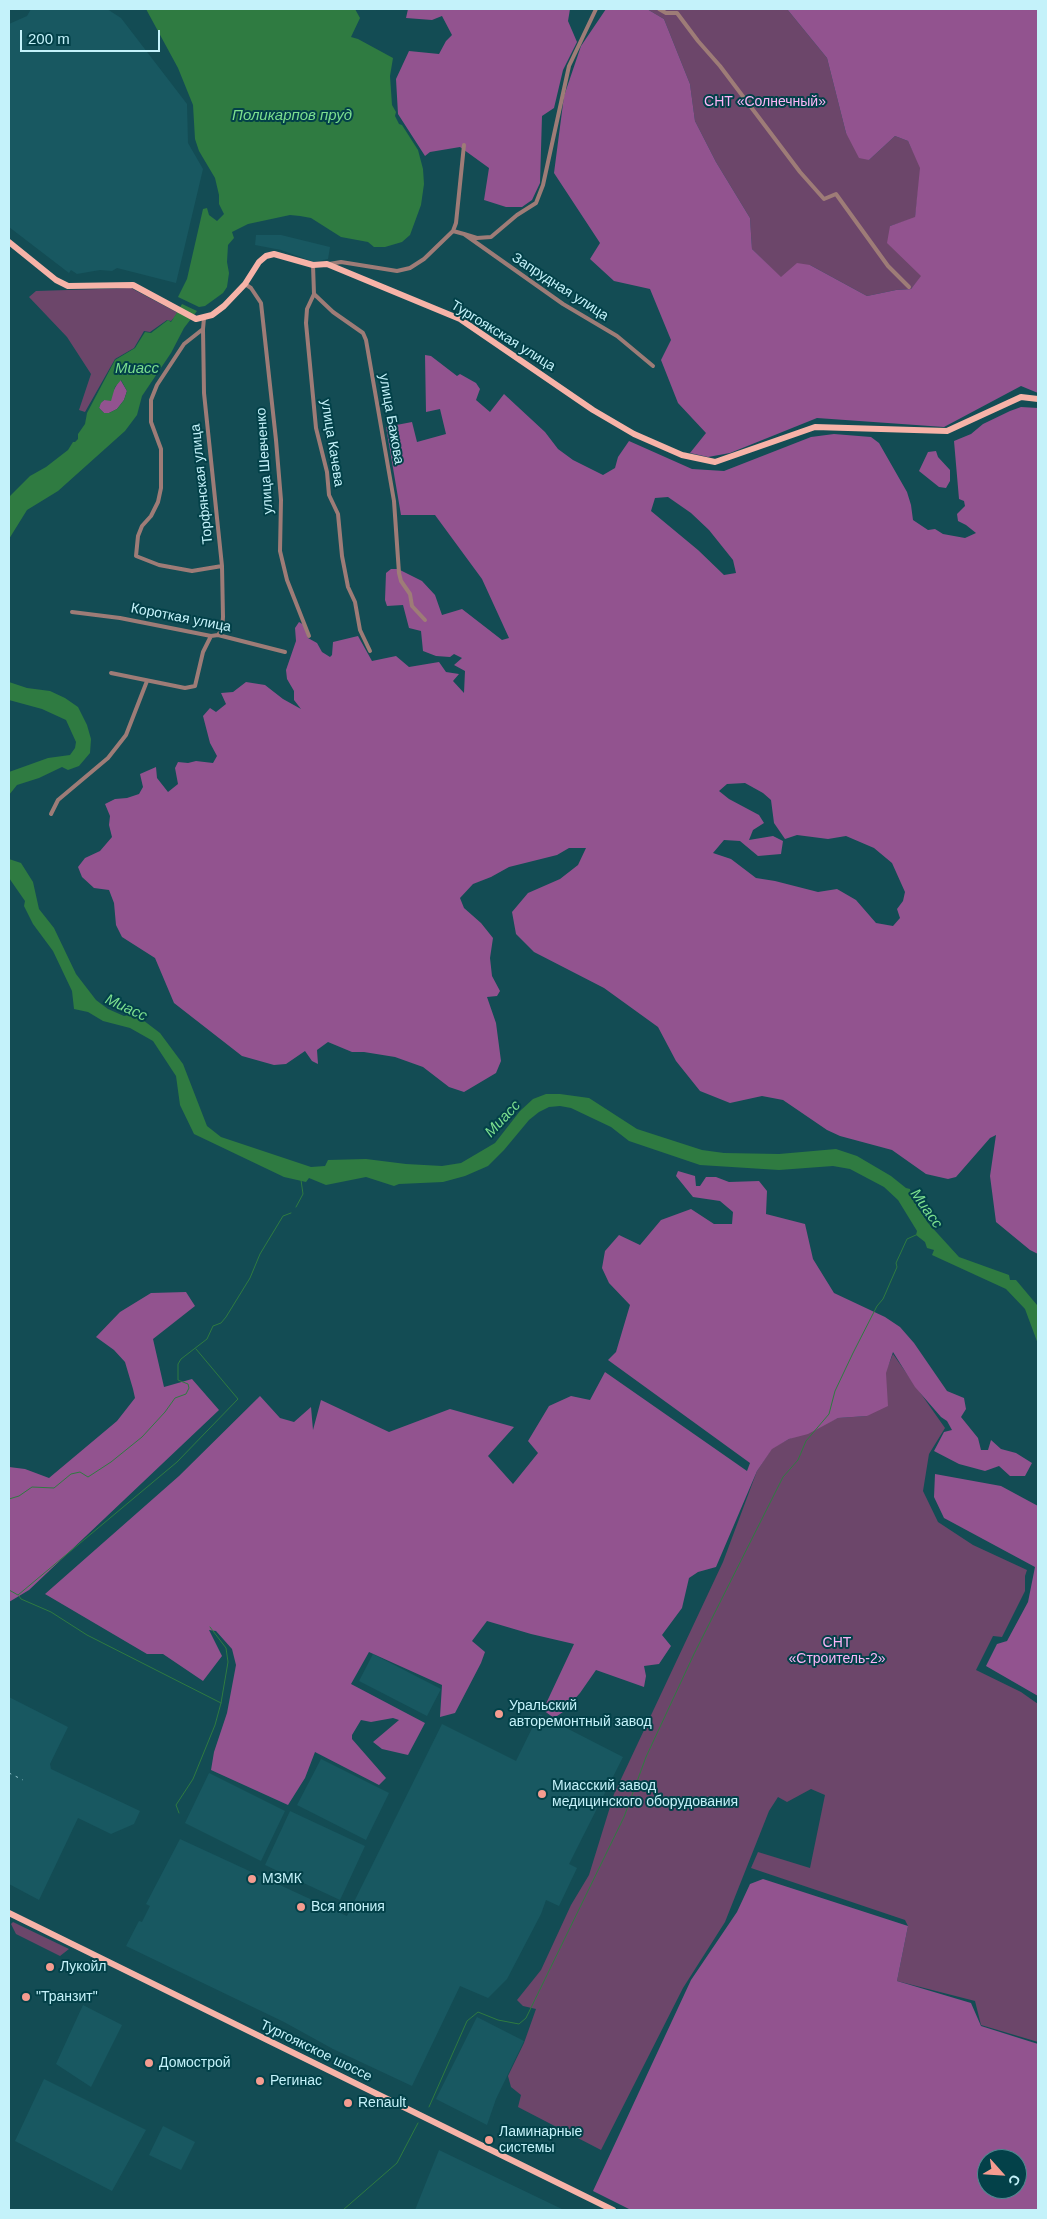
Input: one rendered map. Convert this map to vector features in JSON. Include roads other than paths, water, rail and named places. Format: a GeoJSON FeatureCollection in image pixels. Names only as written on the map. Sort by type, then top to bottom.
{"type":"FeatureCollection","features":[{"type":"Feature","properties":{"kind":"main road","name":"Тургоякская улица"},"geometry":{"type":"LineString","coordinates":[[9,242],[56,280],[68,286],[133,285],[196,319],[212,315],[224,306],[245,284],[259,262],[266,256],[274,254],[283,255],[313,264],[327,264],[460,319],[593,410],[634,434],[682,455],[716,462],[815,427],[947,431],[1021,397],[1038,399]]}},
{"type":"Feature","properties":{"kind":"main road","name":"Тургоякское шоссе"},"geometry":{"type":"LineString","coordinates":[[9,1913],[613,2210]]}},
{"type":"Feature","properties":{"kind":"street"},"geometry":{"type":"LineString","coordinates":[[464,234],[477,238],[491,237],[517,215],[536,203],[543,185],[569,66],[596,9]]}},
{"type":"Feature","properties":{"kind":"street"},"geometry":{"type":"LineString","coordinates":[[659,9],[666,13],[677,13],[698,42],[720,66],[800,172],[824,199],[836,194],[888,266],[909,287]]}},
{"type":"Feature","properties":{"kind":"street"},"geometry":{"type":"LineString","coordinates":[[327,264],[341,262],[397,271],[410,268],[424,259],[453,231],[456,223],[464,145]]}},
{"type":"Feature","properties":{"kind":"street","name":"Запрудная улица"},"geometry":{"type":"LineString","coordinates":[[453,231],[464,234],[562,304],[617,336],[653,366]]}},
{"type":"Feature","properties":{"kind":"street","name":"улица Качева"},"geometry":{"type":"LineString","coordinates":[[313,264],[314,294],[307,309],[306,323],[316,428],[327,472],[329,495],[338,514],[342,556],[348,587],[355,602],[360,630],[370,651]]}},
{"type":"Feature","properties":{"kind":"street","name":"улица Шевченко"},"geometry":{"type":"LineString","coordinates":[[245,284],[251,288],[261,304],[281,500],[280,551],[287,580],[309,636]]}},
{"type":"Feature","properties":{"kind":"street","name":"улица Бажова"},"geometry":{"type":"LineString","coordinates":[[314,294],[333,312],[363,333],[366,340],[394,501],[399,573],[410,594],[412,606],[426,620]]}},
{"type":"Feature","properties":{"kind":"street","name":"Торфянская улица"},"geometry":{"type":"LineString","coordinates":[[204,318],[204,393],[222,566],[223,617],[222,629],[218,635]]}},
{"type":"Feature","properties":{"kind":"street"},"geometry":{"type":"LineString","coordinates":[[203,329],[184,344],[157,385],[151,400],[151,422],[160,449],[161,488],[158,502],[138,536],[136,556],[158,565],[192,571],[222,566]]}},
{"type":"Feature","properties":{"kind":"street","name":"Короткая улица"},"geometry":{"type":"LineString","coordinates":[[72,612],[120,618],[211,636],[218,635],[285,652]]}},
{"type":"Feature","properties":{"kind":"street"},"geometry":{"type":"LineString","coordinates":[[111,673],[185,688],[195,686],[203,652],[211,636]]}},
{"type":"Feature","properties":{"kind":"street"},"geometry":{"type":"LineString","coordinates":[[51,814],[58,800],[108,758],[126,735],[147,681]]}},
{"type":"Feature","properties":{"kind":"water","name":"Поликарпов пруд"},"geometry":{"type":"Polygon","coordinates":[[[146,9],[355,9],[360,18],[351,37],[393,58],[390,76],[392,105],[399,124],[402,125],[418,150],[423,169],[424,184],[421,205],[410,235],[402,242],[385,247],[374,247],[368,242],[341,237],[311,218],[290,215],[248,224],[232,232],[234,238],[228,245],[227,262],[229,273],[227,287],[223,293],[205,306],[199,307],[178,297],[187,279],[203,209],[207,208],[209,215],[217,221],[224,214],[219,204],[215,178],[199,151],[195,139],[193,105],[178,68],[146,9]]]}},
{"type":"Feature","properties":{"kind":"water","name":"Миасс"},"geometry":{"type":"Polygon","coordinates":[[[182,304],[197,311],[184,328],[171,353],[142,396],[137,415],[125,431],[58,491],[27,510],[9,539],[9,497],[30,476],[46,467],[68,450],[73,442],[78,439],[78,434],[85,424],[87,413],[115,360],[135,348],[145,332],[151,333],[168,320],[171,322],[182,304]],[[121,380],[115,387],[111,401],[104,400],[99,408],[104,413],[117,409],[124,400],[127,391],[121,380]]]}},
{"type":"Feature","properties":{"kind":"water"},"geometry":{"type":"Polygon","coordinates":[[[9,682],[27,688],[50,691],[78,707],[87,725],[91,739],[90,753],[79,766],[68,770],[62,767],[39,778],[17,785],[9,795],[9,772],[48,758],[70,755],[75,748],[76,742],[66,720],[42,709],[9,700],[9,682]]]}},
{"type":"Feature","properties":{"kind":"water","name":"Миасс"},"geometry":{"type":"Polygon","coordinates":[[[9,859],[21,863],[33,882],[39,909],[54,928],[76,974],[96,1000],[108,1009],[124,1016],[135,1014],[160,1033],[183,1064],[207,1126],[221,1137],[311,1167],[325,1166],[328,1160],[366,1159],[442,1166],[461,1163],[495,1143],[520,1111],[533,1099],[546,1094],[560,1094],[589,1098],[637,1129],[702,1150],[724,1153],[779,1154],[836,1149],[857,1156],[910,1189],[912,1198],[928,1223],[959,1257],[1009,1275],[1010,1280],[1016,1280],[1037,1305],[1038,1344],[1025,1309],[1006,1289],[932,1255],[934,1250],[927,1248],[925,1242],[916,1235],[917,1231],[898,1200],[884,1187],[850,1169],[833,1166],[779,1170],[700,1165],[629,1141],[611,1127],[571,1108],[560,1106],[549,1107],[529,1120],[488,1166],[465,1176],[443,1182],[399,1184],[394,1186],[366,1177],[326,1185],[309,1178],[306,1182],[284,1177],[194,1134],[180,1105],[176,1076],[153,1041],[130,1028],[103,1021],[88,1012],[74,1009],[72,991],[53,951],[33,924],[24,906],[25,901],[9,878],[9,859]]]}},
{"type":"Feature","properties":{"kind":"waterway"},"geometry":{"type":"LineString","coordinates":[[296,1207],[303,1194],[301,1180]]}},
{"type":"Feature","properties":{"kind":"waterway"},"geometry":{"type":"LineString","coordinates":[[9,1499],[19,1496],[32,1487],[54,1488],[71,1474],[80,1472],[88,1477],[111,1462],[142,1437],[175,1398],[186,1394],[189,1388],[188,1384],[178,1380],[178,1364],[181,1359],[207,1339],[213,1326],[221,1323],[226,1317],[250,1278],[260,1254],[283,1216],[291,1213]]}},
{"type":"Feature","properties":{"kind":"waterway"},"geometry":{"type":"LineString","coordinates":[[429,2107],[467,2021],[478,2012],[498,2020],[519,2024],[526,2018],[624,1817],[646,1757],[694,1654],[783,1477],[798,1460],[806,1441],[829,1414],[835,1391],[877,1306],[883,1299],[907,1239],[916,1235]]}},
{"type":"Feature","properties":{"kind":"waterway"},"geometry":{"type":"LineString","coordinates":[[9,1590],[18,1595],[177,1462],[238,1399],[196,1349]]}},
{"type":"Feature","properties":{"kind":"waterway"},"geometry":{"type":"LineString","coordinates":[[19,1596],[21,1599],[51,1612],[87,1635],[221,1703]]}},
{"type":"Feature","properties":{"kind":"waterway"},"geometry":{"type":"LineString","coordinates":[[179,1813],[176,1805],[193,1779],[215,1725],[228,1662],[226,1648],[210,1627]]}},
{"type":"Feature","properties":{"kind":"waterway"},"geometry":{"type":"LineString","coordinates":[[343,2210],[397,2163],[418,2123]]}},
{"type":"Feature","properties":{"kind":"railway"},"geometry":{"type":"LineString","coordinates":[[9,1773],[23,1780]]}},
{"type":"Feature","properties":{"kind":"place","name":"Уральский авторемонтный завод"},"geometry":{"type":"Point","coordinates":[499,1714]}},
{"type":"Feature","properties":{"kind":"place","name":"Миасский завод медицинского оборудования"},"geometry":{"type":"Point","coordinates":[542,1794]}},
{"type":"Feature","properties":{"kind":"place","name":"МЗМК"},"geometry":{"type":"Point","coordinates":[252,1879]}},
{"type":"Feature","properties":{"kind":"place","name":"Вся япония"},"geometry":{"type":"Point","coordinates":[301,1907]}},
{"type":"Feature","properties":{"kind":"place","name":"Лукойл"},"geometry":{"type":"Point","coordinates":[50,1967]}},
{"type":"Feature","properties":{"kind":"place","name":"\"Транзит\""},"geometry":{"type":"Point","coordinates":[26,1997]}},
{"type":"Feature","properties":{"kind":"place","name":"Домострой"},"geometry":{"type":"Point","coordinates":[149,2063]}},
{"type":"Feature","properties":{"kind":"place","name":"Регинас"},"geometry":{"type":"Point","coordinates":[260,2081]}},
{"type":"Feature","properties":{"kind":"place","name":"Renault"},"geometry":{"type":"Point","coordinates":[348,2103]}},
{"type":"Feature","properties":{"kind":"place","name":"Ламинарные системы"},"geometry":{"type":"Point","coordinates":[489,2140]}},
{"type":"Feature","properties":{"kind":"park label","name":"СНТ «Солнечный»"},"geometry":{"type":"Point","coordinates":[765,102]}},
{"type":"Feature","properties":{"kind":"park label","name":"СНТ «Строитель-2»"},"geometry":{"type":"Point","coordinates":[837,1652]}}]}
